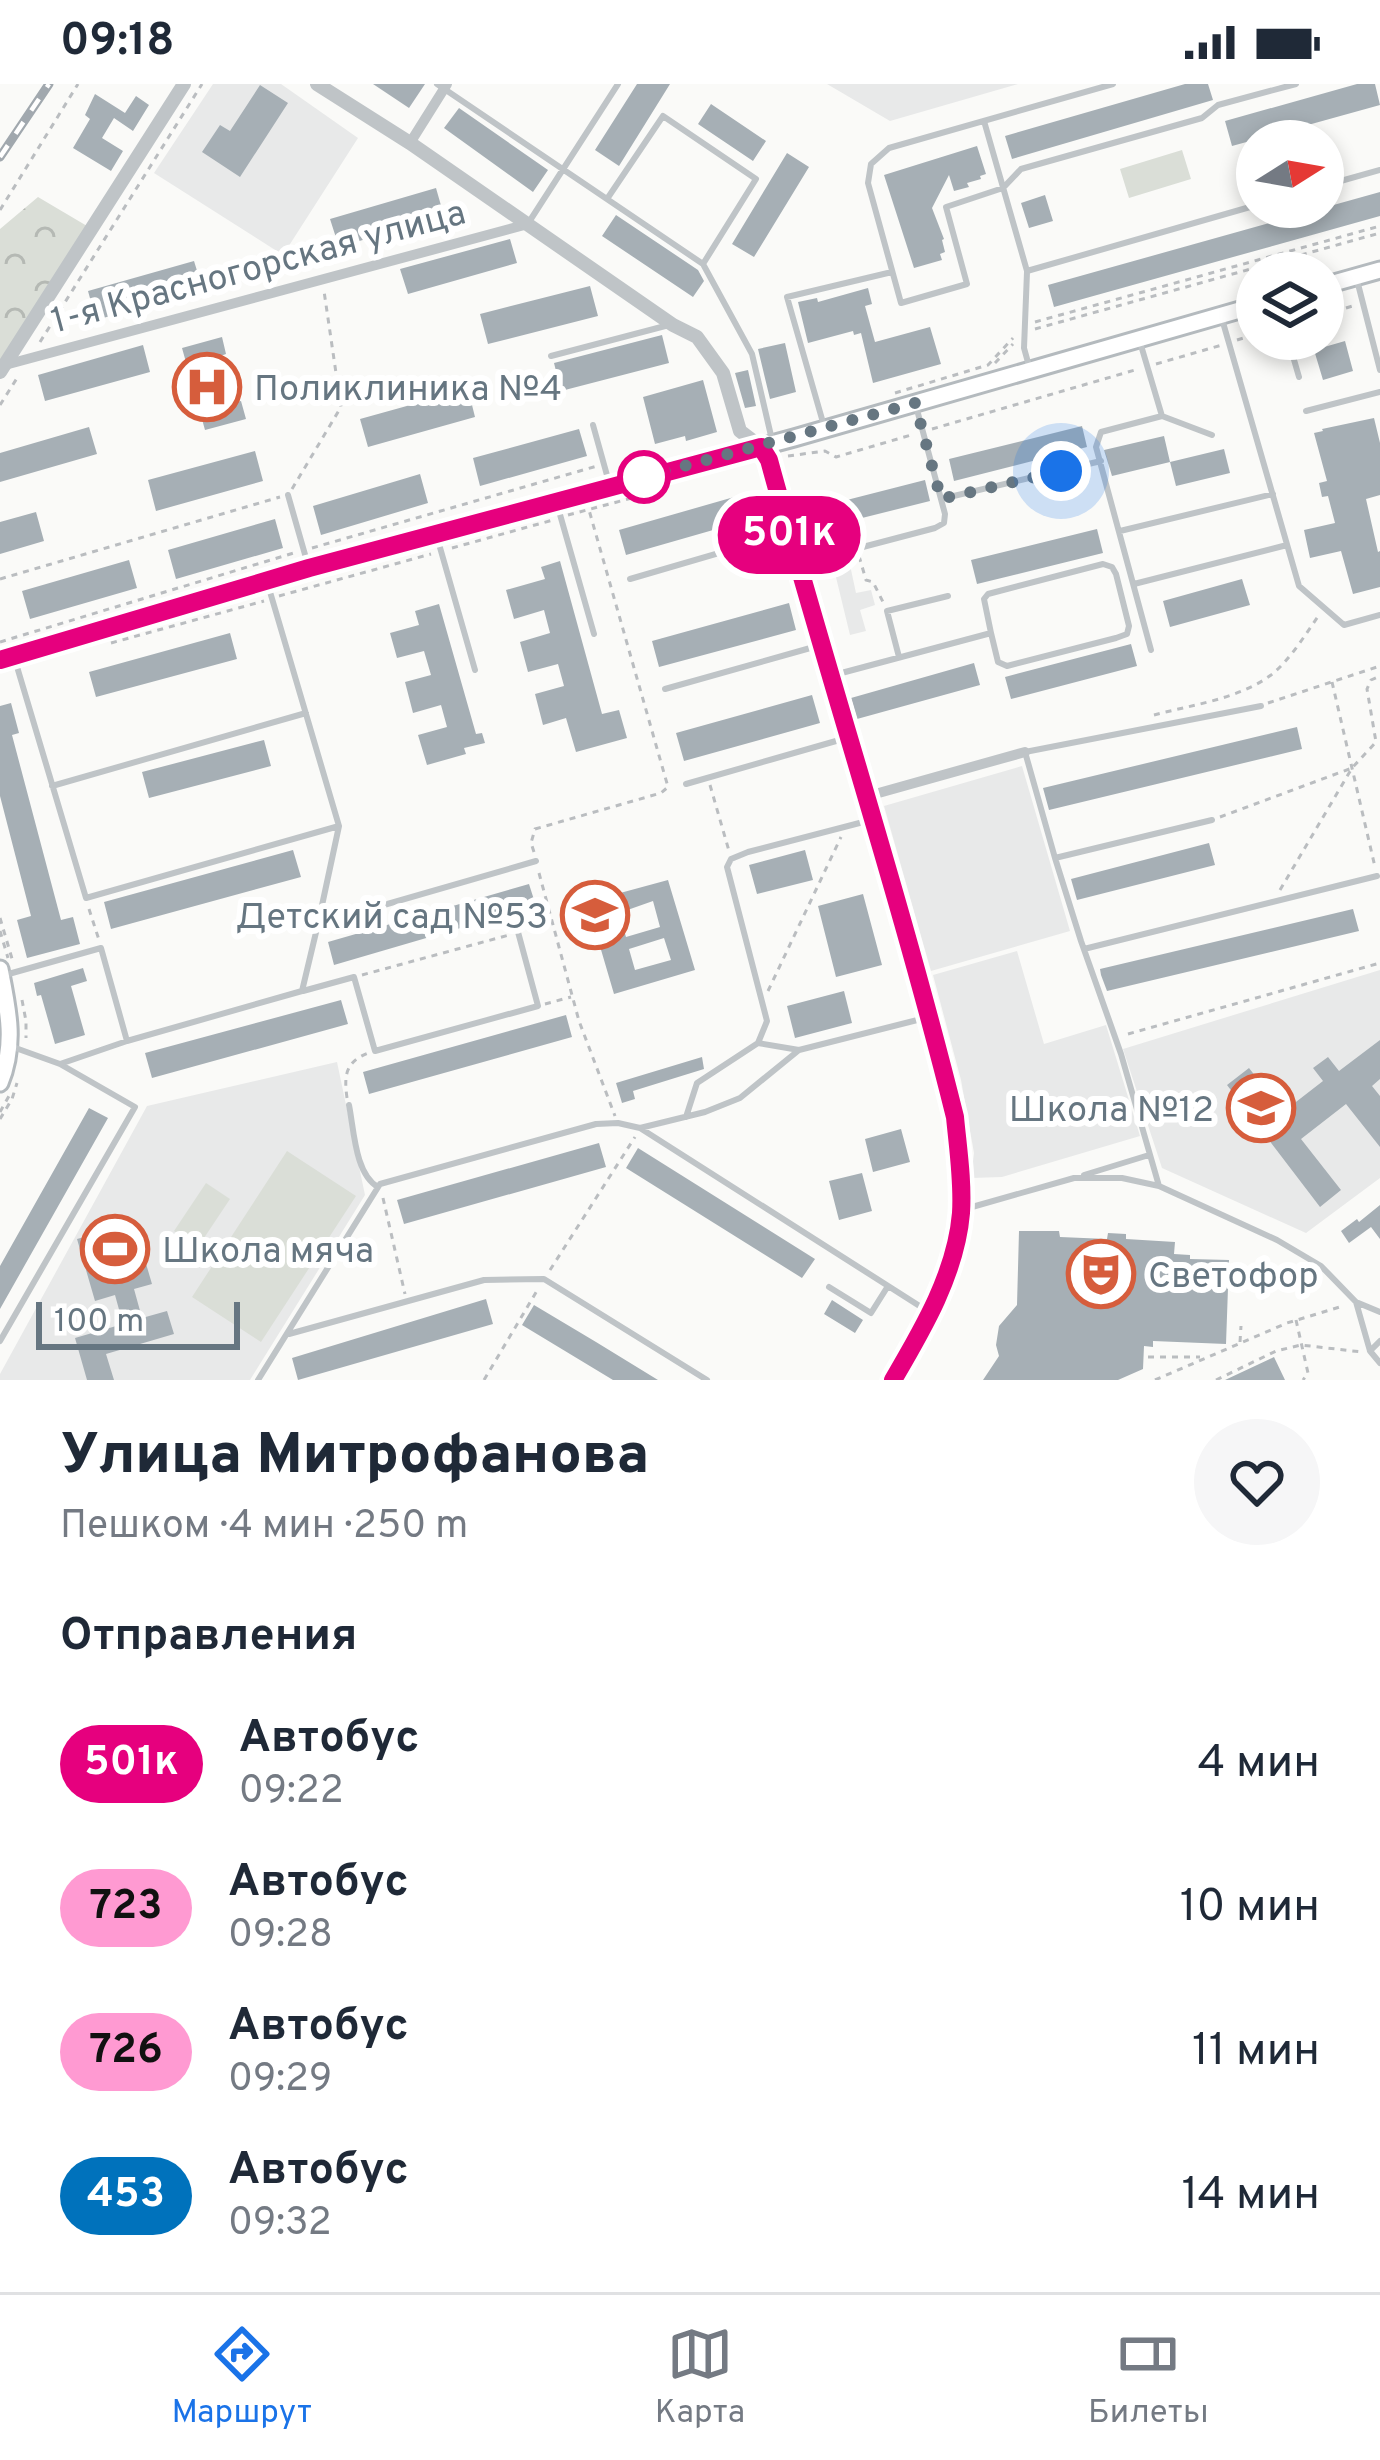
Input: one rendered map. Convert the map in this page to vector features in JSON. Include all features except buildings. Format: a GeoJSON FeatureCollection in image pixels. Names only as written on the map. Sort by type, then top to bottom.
{"type":"FeatureCollection","features":[{"type":"Feature","properties":{"kind":"main road"},"geometry":{"type":"LineString","coordinates":[[1344,280],[1380,270]]}},
{"type":"Feature","properties":{"kind":"main road"},"geometry":{"type":"LineString","coordinates":[[7,658],[270,590],[309,568],[436,533],[559,509],[610,486],[1236,311]]}},
{"type":"Feature","properties":{"kind":"main road"},"geometry":{"type":"LineString","coordinates":[[0,1083],[10,1018],[1,973]]}},
{"type":"Feature","properties":{"kind":"street"},"geometry":{"type":"LineString","coordinates":[[2,368],[184,84]]}},
{"type":"Feature","properties":{"kind":"street"},"geometry":{"type":"LineString","coordinates":[[317,84],[697,337],[723,373],[740,431],[767,445],[955,1117],[961,1210],[950,1262],[899,1376]]}},
{"type":"Feature","properties":{"kind":"street"},"geometry":{"type":"LineString","coordinates":[[410,143],[443,86]]}},
{"type":"Feature","properties":{"kind":"street","name":"1-я Красногорская улица"},"geometry":{"type":"LineString","coordinates":[[2,368],[527,224]]}},
{"type":"Feature","properties":{"kind":"street"},"geometry":{"type":"LineString","coordinates":[[868,796],[1025,752]]}},
{"type":"Feature","properties":{"kind":"lane"},"geometry":{"type":"LineString","coordinates":[[527,224],[618,84]]}},
{"type":"Feature","properties":{"kind":"lane"},"geometry":{"type":"LineString","coordinates":[[1113,84],[889,148],[871,164],[868,183],[901,303],[967,284],[946,207],[1003,188],[1021,169],[1202,118],[1218,105],[1296,84]]}},
{"type":"Feature","properties":{"kind":"lane"},"geometry":{"type":"LineString","coordinates":[[443,86],[703,263],[752,353],[767,445]]}},
{"type":"Feature","properties":{"kind":"lane"},"geometry":{"type":"LineString","coordinates":[[607,199],[663,116],[756,179],[703,263]]}},
{"type":"Feature","properties":{"kind":"lane"},"geometry":{"type":"LineString","coordinates":[[984,121],[1027,272],[1024,348],[1030,369]]}},
{"type":"Feature","properties":{"kind":"lane"},"geometry":{"type":"LineString","coordinates":[[1344,180],[1380,170]]}},
{"type":"Feature","properties":{"kind":"lane"},"geometry":{"type":"LineString","coordinates":[[1027,272],[1236,211]]}},
{"type":"Feature","properties":{"kind":"lane"},"geometry":{"type":"LineString","coordinates":[[825,429],[787,297],[892,272]]}},
{"type":"Feature","properties":{"kind":"lane"},"geometry":{"type":"LineString","coordinates":[[1356,277],[1379,365]]}},
{"type":"Feature","properties":{"kind":"lane"},"geometry":{"type":"LineString","coordinates":[[1221,315],[1299,586],[1344,625],[1380,615]]}},
{"type":"Feature","properties":{"kind":"lane"},"geometry":{"type":"LineString","coordinates":[[551,356],[673,325]]}},
{"type":"Feature","properties":{"kind":"lane"},"geometry":{"type":"LineString","coordinates":[[1370,332],[1380,329]]}},
{"type":"Feature","properties":{"kind":"lane"},"geometry":{"type":"LineString","coordinates":[[1139,338],[1162,416]]}},
{"type":"Feature","properties":{"kind":"lane"},"geometry":{"type":"LineString","coordinates":[[1294,360],[1299,377]]}},
{"type":"Feature","properties":{"kind":"lane"},"geometry":{"type":"LineString","coordinates":[[1306,411],[1380,392]]}},
{"type":"Feature","properties":{"kind":"lane"},"geometry":{"type":"LineString","coordinates":[[798,564],[944,523],[915,403]]}},
{"type":"Feature","properties":{"kind":"lane"},"geometry":{"type":"LineString","coordinates":[[1151,650],[1096,446],[1101,433],[1162,416],[1212,435]]}},
{"type":"Feature","properties":{"kind":"lane"},"geometry":{"type":"LineString","coordinates":[[592,425],[610,486]]}},
{"type":"Feature","properties":{"kind":"lane"},"geometry":{"type":"LineString","coordinates":[[941,499],[1101,461]]}},
{"type":"Feature","properties":{"kind":"lane"},"geometry":{"type":"LineString","coordinates":[[1120,531],[1273,494]]}},
{"type":"Feature","properties":{"kind":"lane"},"geometry":{"type":"LineString","coordinates":[[288,495],[309,568]]}},
{"type":"Feature","properties":{"kind":"lane"},"geometry":{"type":"LineString","coordinates":[[559,509],[594,634]]}},
{"type":"Feature","properties":{"kind":"lane"},"geometry":{"type":"LineString","coordinates":[[630,579],[788,532]]}},
{"type":"Feature","properties":{"kind":"lane"},"geometry":{"type":"LineString","coordinates":[[436,533],[475,670]]}},
{"type":"Feature","properties":{"kind":"lane"},"geometry":{"type":"LineString","coordinates":[[1134,584],[1287,545]]}},
{"type":"Feature","properties":{"kind":"lane"},"geometry":{"type":"LineString","coordinates":[[1103,564],[1116,574],[1127,634],[1007,666],[998,662],[991,633],[984,599],[988,594],[1103,564]]}},
{"type":"Feature","properties":{"kind":"lane"},"geometry":{"type":"LineString","coordinates":[[270,590],[339,826],[302,991]]}},
{"type":"Feature","properties":{"kind":"lane"},"geometry":{"type":"LineString","coordinates":[[899,658],[887,611],[948,596]]}},
{"type":"Feature","properties":{"kind":"lane"},"geometry":{"type":"LineString","coordinates":[[831,676],[991,633]]}},
{"type":"Feature","properties":{"kind":"lane"},"geometry":{"type":"LineString","coordinates":[[665,689],[821,645]]}},
{"type":"Feature","properties":{"kind":"lane"},"geometry":{"type":"LineString","coordinates":[[7,658],[86,898],[339,826]]}},
{"type":"Feature","properties":{"kind":"lane"},"geometry":{"type":"LineString","coordinates":[[1159,1186],[1025,752],[1261,706]]}},
{"type":"Feature","properties":{"kind":"lane"},"geometry":{"type":"LineString","coordinates":[[52,786],[306,713]]}},
{"type":"Feature","properties":{"kind":"lane"},"geometry":{"type":"LineString","coordinates":[[686,784],[850,736]]}},
{"type":"Feature","properties":{"kind":"lane"},"geometry":{"type":"LineString","coordinates":[[686,1117],[697,1083],[758,1043],[767,1022],[727,867],[731,859],[874,819]]}},
{"type":"Feature","properties":{"kind":"lane"},"geometry":{"type":"LineString","coordinates":[[1055,858],[1213,820]]}},
{"type":"Feature","properties":{"kind":"lane"},"geometry":{"type":"LineString","coordinates":[[318,925],[536,861]]}},
{"type":"Feature","properties":{"kind":"lane"},"geometry":{"type":"LineString","coordinates":[[1084,949],[1377,876]]}},
{"type":"Feature","properties":{"kind":"lane"},"geometry":{"type":"LineString","coordinates":[[60,1064],[354,977],[375,1051],[538,1006],[518,932]]}},
{"type":"Feature","properties":{"kind":"lane"},"geometry":{"type":"LineString","coordinates":[[1,973],[101,948],[127,1041]]}},
{"type":"Feature","properties":{"kind":"lane"},"geometry":{"type":"LineString","coordinates":[[758,1043],[799,1050],[930,1017]]}},
{"type":"Feature","properties":{"kind":"lane"},"geometry":{"type":"LineString","coordinates":[[640,1128],[740,1098],[799,1050]]}},
{"type":"Feature","properties":{"kind":"lane"},"geometry":{"type":"LineString","coordinates":[[0,1341],[135,1107],[60,1064],[6,1051]]}},
{"type":"Feature","properties":{"kind":"lane"},"geometry":{"type":"LineString","coordinates":[[349,1106],[363,1170],[370,1184],[379,1186],[596,1124],[640,1128],[930,1313]]}},
{"type":"Feature","properties":{"kind":"lane"},"geometry":{"type":"LineString","coordinates":[[961,1210],[1149,1154]]}},
{"type":"Feature","properties":{"kind":"lane"},"geometry":{"type":"LineString","coordinates":[[1074,1178],[1122,1178],[1159,1186],[1292,1249],[1321,1266],[1356,1301],[1380,1312]]}},
{"type":"Feature","properties":{"kind":"lane"},"geometry":{"type":"LineString","coordinates":[[258,1380],[379,1186]]}},
{"type":"Feature","properties":{"kind":"lane"},"geometry":{"type":"LineString","coordinates":[[286,1335],[484,1280],[544,1279],[706,1380]]}},
{"type":"Feature","properties":{"kind":"lane"},"geometry":{"type":"LineString","coordinates":[[829,1287],[871,1312],[888,1286]]}},
{"type":"Feature","properties":{"kind":"lane"},"geometry":{"type":"LineString","coordinates":[[1356,1301],[1370,1351],[1380,1363]]}},
{"type":"Feature","properties":{"kind":"lane"},"geometry":{"type":"LineString","coordinates":[[1370,1351],[1380,1341]]}},
{"type":"Feature","properties":{"kind":"path"},"geometry":{"type":"LineString","coordinates":[[0,210],[78,84]]}},
{"type":"Feature","properties":{"kind":"path"},"geometry":{"type":"LineString","coordinates":[[0,405],[202,84]]}},
{"type":"Feature","properties":{"kind":"path"},"geometry":{"type":"LineString","coordinates":[[884,396],[988,365],[1024,329],[1380,230]]}},
{"type":"Feature","properties":{"kind":"path"},"geometry":{"type":"LineString","coordinates":[[0,579],[288,495],[341,407],[322,279]]}},
{"type":"Feature","properties":{"kind":"path"},"geometry":{"type":"LineString","coordinates":[[1344,309],[1363,304]]}},
{"type":"Feature","properties":{"kind":"path"},"geometry":{"type":"LineString","coordinates":[[798,453],[825,451],[836,457],[1236,341]]}},
{"type":"Feature","properties":{"kind":"path"},"geometry":{"type":"LineString","coordinates":[[101,646],[270,590],[441,551],[559,509],[589,509],[668,787],[662,793],[535,829],[531,843],[572,997],[618,1123]]}},
{"type":"Feature","properties":{"kind":"path"},"geometry":{"type":"LineString","coordinates":[[856,549],[866,580],[874,582],[887,611]]}},
{"type":"Feature","properties":{"kind":"path"},"geometry":{"type":"LineString","coordinates":[[1152,716],[1237,692],[1270,675],[1324,608]]}},
{"type":"Feature","properties":{"kind":"path"},"geometry":{"type":"LineString","coordinates":[[1261,706],[1380,665]]}},
{"type":"Feature","properties":{"kind":"path"},"geometry":{"type":"LineString","coordinates":[[1273,902],[1352,768],[1376,742],[1367,689],[1380,676]]}},
{"type":"Feature","properties":{"kind":"path"},"geometry":{"type":"LineString","coordinates":[[1332,682],[1377,876]]}},
{"type":"Feature","properties":{"kind":"path"},"geometry":{"type":"LineString","coordinates":[[642,697],[665,689]]}},
{"type":"Feature","properties":{"kind":"path"},"geometry":{"type":"LineString","coordinates":[[1213,820],[1352,768]]}},
{"type":"Feature","properties":{"kind":"path"},"geometry":{"type":"LineString","coordinates":[[708,778],[731,859]]}},
{"type":"Feature","properties":{"kind":"path"},"geometry":{"type":"LineString","coordinates":[[763,1003],[846,826]]}},
{"type":"Feature","properties":{"kind":"path"},"geometry":{"type":"LineString","coordinates":[[86,898],[101,948]]}},
{"type":"Feature","properties":{"kind":"path"},"geometry":{"type":"LineString","coordinates":[[354,977],[518,932]]}},
{"type":"Feature","properties":{"kind":"path"},"geometry":{"type":"LineString","coordinates":[[1115,1038],[1380,963]]}},
{"type":"Feature","properties":{"kind":"path"},"geometry":{"type":"LineString","coordinates":[[538,1006],[572,997]]}},
{"type":"Feature","properties":{"kind":"path"},"geometry":{"type":"LineString","coordinates":[[349,1106],[344,1078],[350,1063],[375,1051]]}},
{"type":"Feature","properties":{"kind":"path"},"geometry":{"type":"LineString","coordinates":[[484,1380],[640,1128]]}},
{"type":"Feature","properties":{"kind":"path"},"geometry":{"type":"LineString","coordinates":[[379,1186],[407,1301]]}},
{"type":"Feature","properties":{"kind":"path"},"geometry":{"type":"LineString","coordinates":[[1154,1380],[1356,1301]]}},
{"type":"Feature","properties":{"kind":"path"},"geometry":{"type":"LineString","coordinates":[[1296,1321],[1308,1373],[1303,1380]]}},
{"type":"Feature","properties":{"kind":"path"},"geometry":{"type":"LineString","coordinates":[[1240,1343],[1241,1326]]}},
{"type":"Feature","properties":{"kind":"path"},"geometry":{"type":"LineString","coordinates":[[1216,1380],[1276,1351],[1301,1345],[1370,1351]]}},
{"type":"Feature","properties":{"kind":"path"},"geometry":{"type":"LineString","coordinates":[[1148,1357],[1202,1358]]}},
{"type":"Feature","properties":{"kind":"shaded area"},"geometry":{"type":"Polygon","coordinates":[[[213,84],[281,84],[358,138],[283,255],[154,173],[213,84]]]}},
{"type":"Feature","properties":{"kind":"shaded area"},"geometry":{"type":"Polygon","coordinates":[[[827,84],[1018,84],[890,121],[827,84]]]}},
{"type":"Feature","properties":{"kind":"shaded area"},"geometry":{"type":"Polygon","coordinates":[[[850,565],[856,593],[871,590],[875,605],[860,610],[866,631],[850,635],[834,569],[850,565]]]}},
{"type":"Feature","properties":{"kind":"shaded area"},"geometry":{"type":"Polygon","coordinates":[[[1022,766],[1070,931],[931,971],[884,806],[1022,766]]]}},
{"type":"Feature","properties":{"kind":"shaded area"},"geometry":{"type":"Polygon","coordinates":[[[1017,951],[1044,1044],[1106,1025],[1140,1136],[1002,1177],[971,1178],[974,1153],[961,1080],[933,975],[1017,951]]]}},
{"type":"Feature","properties":{"kind":"shaded area","name":"Школа №12"},"geometry":{"type":"Polygon","coordinates":[[[1380,970],[1380,1178],[1306,1233],[1162,1168],[1123,1049],[1380,970]]]}},
{"type":"Feature","properties":{"kind":"shaded area"},"geometry":{"type":"Polygon","coordinates":[[[337,1062],[365,1195],[250,1380],[0,1380],[147,1106],[337,1062]]]}},
{"type":"Feature","properties":{"kind":"green space"},"geometry":{"type":"Polygon","coordinates":[[[1182,150],[1191,179],[1129,198],[1120,169],[1182,150]]]}},
{"type":"Feature","properties":{"kind":"green space"},"geometry":{"type":"Polygon","coordinates":[[[38,197],[87,226],[0,365],[0,229],[38,197]]]}},
{"type":"Feature","properties":{"kind":"green space"},"geometry":{"type":"Polygon","coordinates":[[[287,1151],[356,1196],[261,1342],[192,1297],[287,1151]]]}},
{"type":"Feature","properties":{"kind":"green space"},"geometry":{"type":"Polygon","coordinates":[[[206,1183],[230,1199],[198,1247],[174,1231],[206,1183]]]}},
{"type":"Feature","properties":{"kind":"railway"},"geometry":{"type":"LineString","coordinates":[[0,157],[49,84]]}},
{"type":"Feature","properties":{"kind":"bus line","name":"501к"},"geometry":{"type":"LineString","coordinates":[[0,660],[309,568],[761,447],[769,460],[868,796],[955,1117],[959,1227],[939,1294],[893,1380]]}},
{"type":"Feature","properties":{"kind":"place","name":"Поликлиника №4"},"geometry":{"type":"Point","coordinates":[207,387]}},
{"type":"Feature","properties":{"kind":"place","name":"Детский сад №53"},"geometry":{"type":"Point","coordinates":[595,915]}},
{"type":"Feature","properties":{"kind":"place","name":"Школа №12"},"geometry":{"type":"Point","coordinates":[1261,1108]}},
{"type":"Feature","properties":{"kind":"place","name":"Школа мяча"},"geometry":{"type":"Point","coordinates":[115,1249]}},
{"type":"Feature","properties":{"kind":"place","name":"Светофор"},"geometry":{"type":"Point","coordinates":[1101,1274]}},
{"type":"Feature","properties":{"kind":"route"},"geometry":{"type":"LineString","coordinates":[[644,477],[915,403],[941,499],[1061,471]]}}]}
